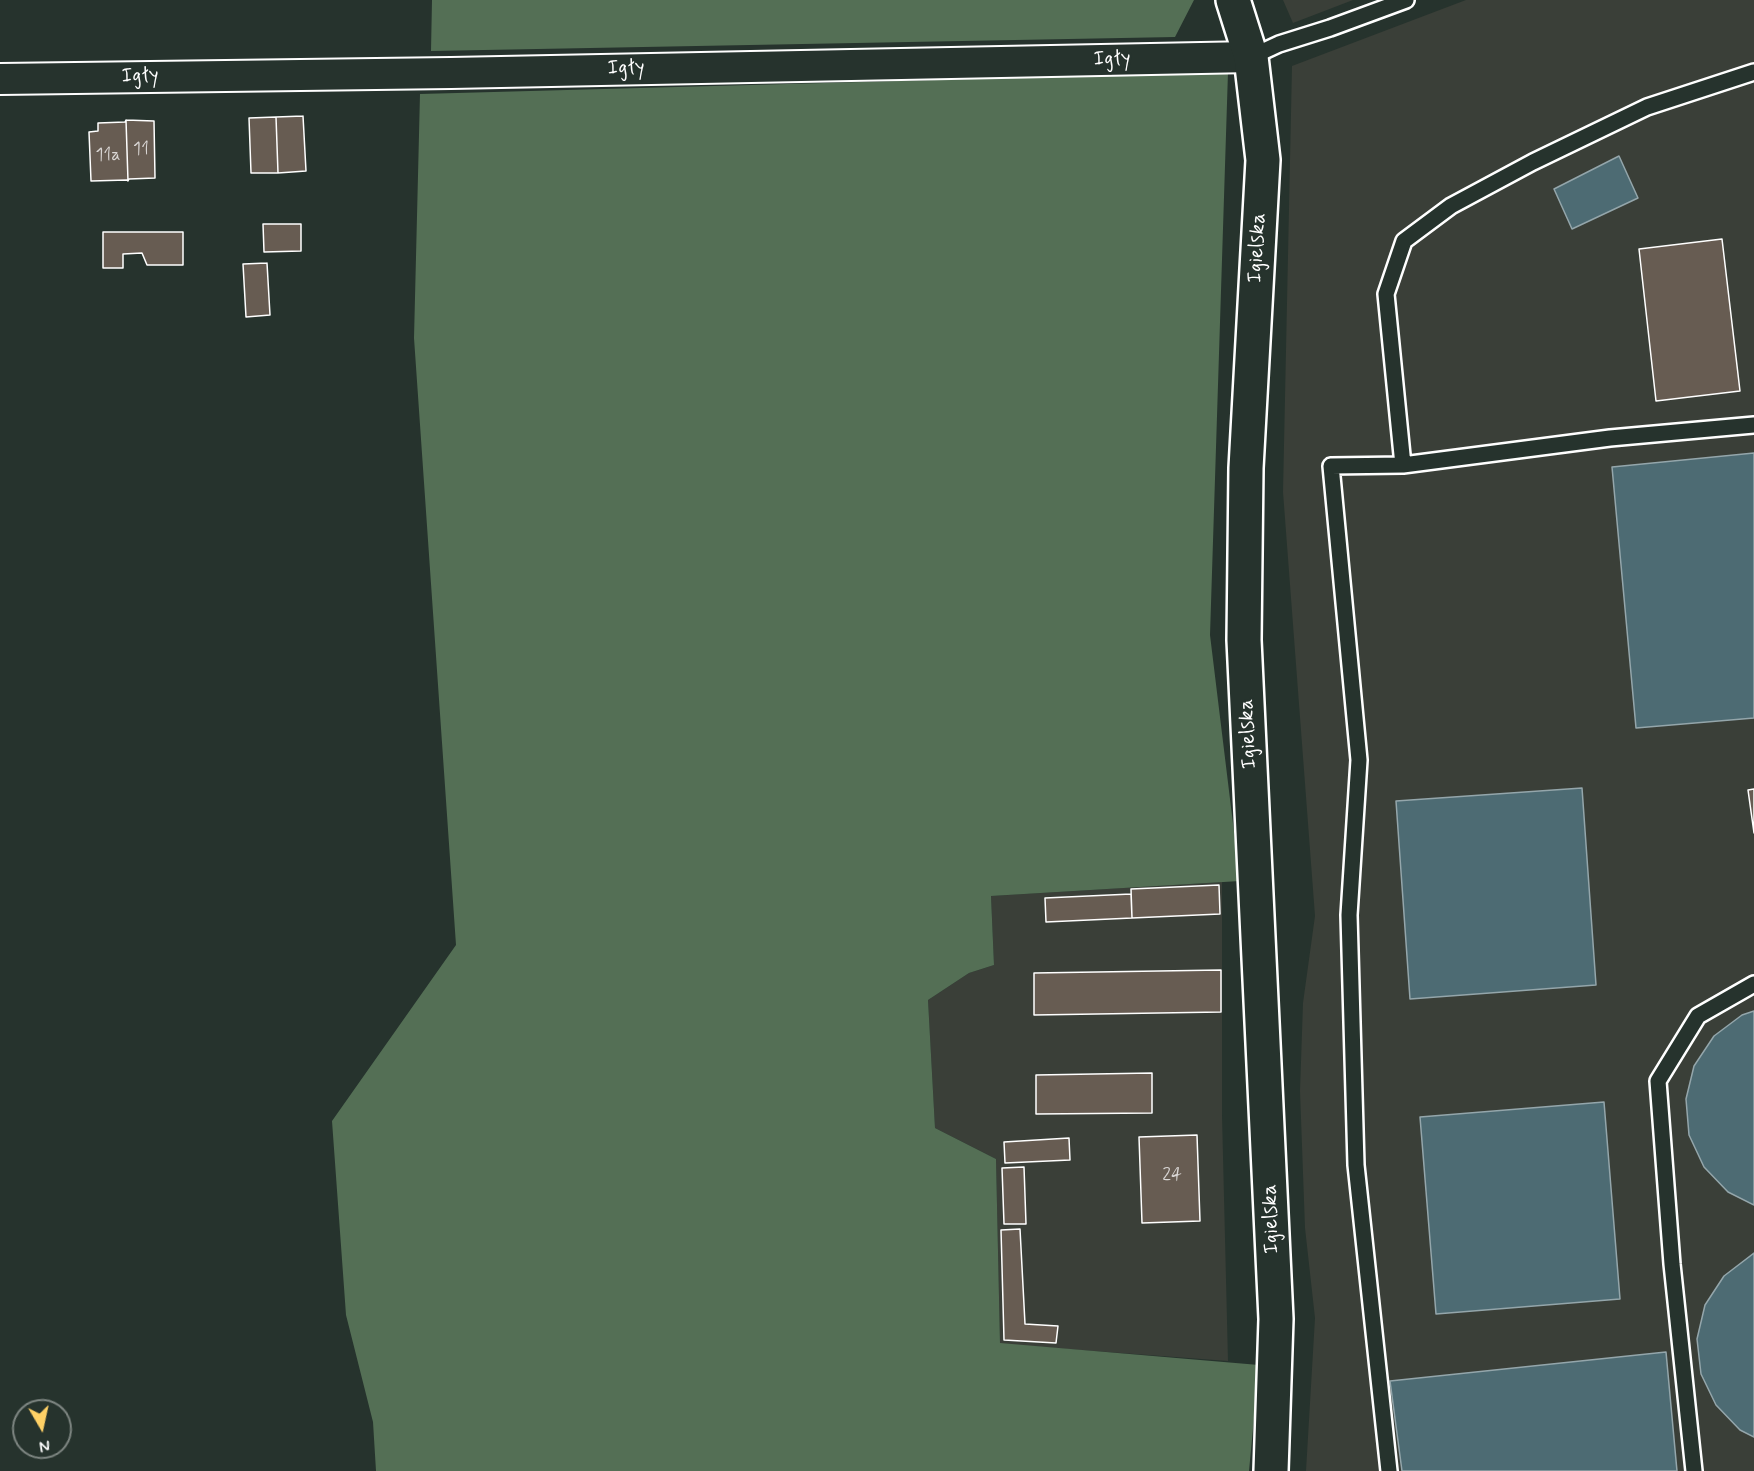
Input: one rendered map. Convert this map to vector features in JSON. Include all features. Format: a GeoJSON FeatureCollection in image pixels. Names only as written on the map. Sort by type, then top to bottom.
{"type":"FeatureCollection","features":[{"type":"Feature","properties":{"kind":"street","name":"Igielska"},"geometry":{"type":"LineString","coordinates":[[1233,0],[1251,57],[1263,160],[1246,468],[1244,640],[1276,1319],[1271,1471]]}},
{"type":"Feature","properties":{"kind":"street","name":"Igły"},"geometry":{"type":"LineString","coordinates":[[0,79],[451,73],[1251,57]]}},
{"type":"Feature","properties":{"kind":"lane"},"geometry":{"type":"LineString","coordinates":[[1251,57],[1279,44],[1406,0]]}},
{"type":"Feature","properties":{"kind":"lane"},"geometry":{"type":"LineString","coordinates":[[1403,465],[1386,294],[1404,241],[1451,206],[1647,107],[1754,72]]}},
{"type":"Feature","properties":{"kind":"lane"},"geometry":{"type":"LineString","coordinates":[[1389,1471],[1356,1165],[1349,915],[1359,760],[1331,466],[1403,465],[1610,438],[1754,424]]}},
{"type":"Feature","properties":{"kind":"lane"},"geometry":{"type":"LineString","coordinates":[[1694,1471],[1672,1264],[1658,1081],[1698,1016],[1754,984]]}},
{"type":"Feature","properties":{"kind":"shaded area"},"geometry":{"type":"Polygon","coordinates":[[[1283,0],[1353,0],[1293,23],[1283,0]]]}},
{"type":"Feature","properties":{"kind":"shaded area"},"geometry":{"type":"Polygon","coordinates":[[[1466,0],[1754,0],[1754,1471],[1306,1471],[1315,1318],[1305,1228],[1300,1091],[1303,1003],[1315,916],[1283,492],[1292,66],[1466,0]]]}},
{"type":"Feature","properties":{"kind":"shaded area"},"geometry":{"type":"Polygon","coordinates":[[[1222,882],[1222,1115],[1228,1361],[1000,1344],[996,1159],[935,1128],[928,1000],[969,973],[994,965],[991,896],[1222,882]]]}},
{"type":"Feature","properties":{"kind":"green space"},"geometry":{"type":"Polygon","coordinates":[[[432,0],[1194,0],[1175,37],[431,51],[432,0]]]}},
{"type":"Feature","properties":{"kind":"green space"},"geometry":{"type":"Polygon","coordinates":[[[1228,72],[1210,635],[1240,881],[991,896],[994,965],[969,973],[928,1000],[935,1128],[996,1159],[1000,1343],[1259,1365],[1249,1471],[376,1471],[373,1422],[346,1315],[332,1121],[456,945],[414,338],[420,94],[1228,72]]]}},
{"type":"Feature","properties":{"kind":"water"},"geometry":{"type":"Polygon","coordinates":[[[1619,156],[1638,198],[1572,229],[1554,189],[1619,156]]]}},
{"type":"Feature","properties":{"kind":"water"},"geometry":{"type":"Polygon","coordinates":[[[1754,453],[1754,718],[1636,728],[1612,467],[1754,453]]]}},
{"type":"Feature","properties":{"kind":"water"},"geometry":{"type":"Polygon","coordinates":[[[1582,788],[1596,985],[1410,999],[1396,801],[1582,788]]]}},
{"type":"Feature","properties":{"kind":"water"},"geometry":{"type":"Polygon","coordinates":[[[1754,1011],[1754,1205],[1728,1192],[1704,1167],[1689,1135],[1686,1099],[1694,1066],[1714,1036],[1742,1015],[1754,1011]]]}},
{"type":"Feature","properties":{"kind":"water"},"geometry":{"type":"Polygon","coordinates":[[[1604,1102],[1620,1299],[1436,1314],[1420,1117],[1604,1102]]]}},
{"type":"Feature","properties":{"kind":"water"},"geometry":{"type":"Polygon","coordinates":[[[1754,1253],[1754,1437],[1740,1430],[1716,1405],[1701,1374],[1697,1339],[1705,1305],[1724,1276],[1754,1253]]]}},
{"type":"Feature","properties":{"kind":"water"},"geometry":{"type":"Polygon","coordinates":[[[1666,1352],[1677,1471],[1402,1471],[1390,1381],[1666,1352]]]}},
{"type":"Feature","properties":{"kind":"building"},"geometry":{"type":"Polygon","coordinates":[[[303,116],[306,171],[278,173],[276,117],[303,116]]]}},
{"type":"Feature","properties":{"kind":"building"},"geometry":{"type":"Polygon","coordinates":[[[276,117],[278,173],[251,173],[249,118],[276,117]]]}},
{"type":"Feature","properties":{"kind":"building"},"geometry":{"type":"Polygon","coordinates":[[[126,120],[154,121],[155,178],[129,179],[128,181],[126,120]]]}},
{"type":"Feature","properties":{"kind":"building"},"geometry":{"type":"Polygon","coordinates":[[[126,120],[128,181],[91,181],[89,132],[98,131],[98,123],[125,122],[126,120]]]}},
{"type":"Feature","properties":{"kind":"building"},"geometry":{"type":"Polygon","coordinates":[[[263,224],[301,224],[301,251],[264,252],[263,224]]]}},
{"type":"Feature","properties":{"kind":"building"},"geometry":{"type":"Polygon","coordinates":[[[103,232],[183,232],[183,265],[147,265],[142,253],[123,254],[123,268],[103,268],[103,232]]]}},
{"type":"Feature","properties":{"kind":"building"},"geometry":{"type":"Polygon","coordinates":[[[1722,239],[1740,391],[1656,401],[1639,249],[1722,239]]]}},
{"type":"Feature","properties":{"kind":"building"},"geometry":{"type":"Polygon","coordinates":[[[267,263],[270,315],[246,317],[243,264],[267,263]]]}},
{"type":"Feature","properties":{"kind":"building"},"geometry":{"type":"Polygon","coordinates":[[[1754,789],[1754,833],[1748,790],[1754,789]]]}},
{"type":"Feature","properties":{"kind":"building"},"geometry":{"type":"Polygon","coordinates":[[[1219,885],[1220,914],[1132,918],[1131,889],[1219,885]]]}},
{"type":"Feature","properties":{"kind":"building"},"geometry":{"type":"Polygon","coordinates":[[[1131,894],[1132,918],[1046,922],[1045,898],[1131,894]]]}},
{"type":"Feature","properties":{"kind":"building"},"geometry":{"type":"Polygon","coordinates":[[[1221,970],[1221,1012],[1034,1015],[1034,973],[1221,970]]]}},
{"type":"Feature","properties":{"kind":"building"},"geometry":{"type":"Polygon","coordinates":[[[1152,1073],[1152,1113],[1036,1114],[1036,1075],[1152,1073]]]}},
{"type":"Feature","properties":{"kind":"building"},"geometry":{"type":"Polygon","coordinates":[[[1197,1135],[1200,1221],[1142,1223],[1139,1137],[1197,1135]]]}},
{"type":"Feature","properties":{"kind":"building"},"geometry":{"type":"Polygon","coordinates":[[[1069,1138],[1070,1160],[1005,1163],[1004,1142],[1069,1138]]]}},
{"type":"Feature","properties":{"kind":"building"},"geometry":{"type":"Polygon","coordinates":[[[1024,1167],[1026,1224],[1004,1224],[1002,1168],[1024,1167]]]}},
{"type":"Feature","properties":{"kind":"building"},"geometry":{"type":"Polygon","coordinates":[[[1020,1229],[1025,1324],[1058,1326],[1056,1343],[1004,1340],[1001,1230],[1020,1229]]]}}]}
